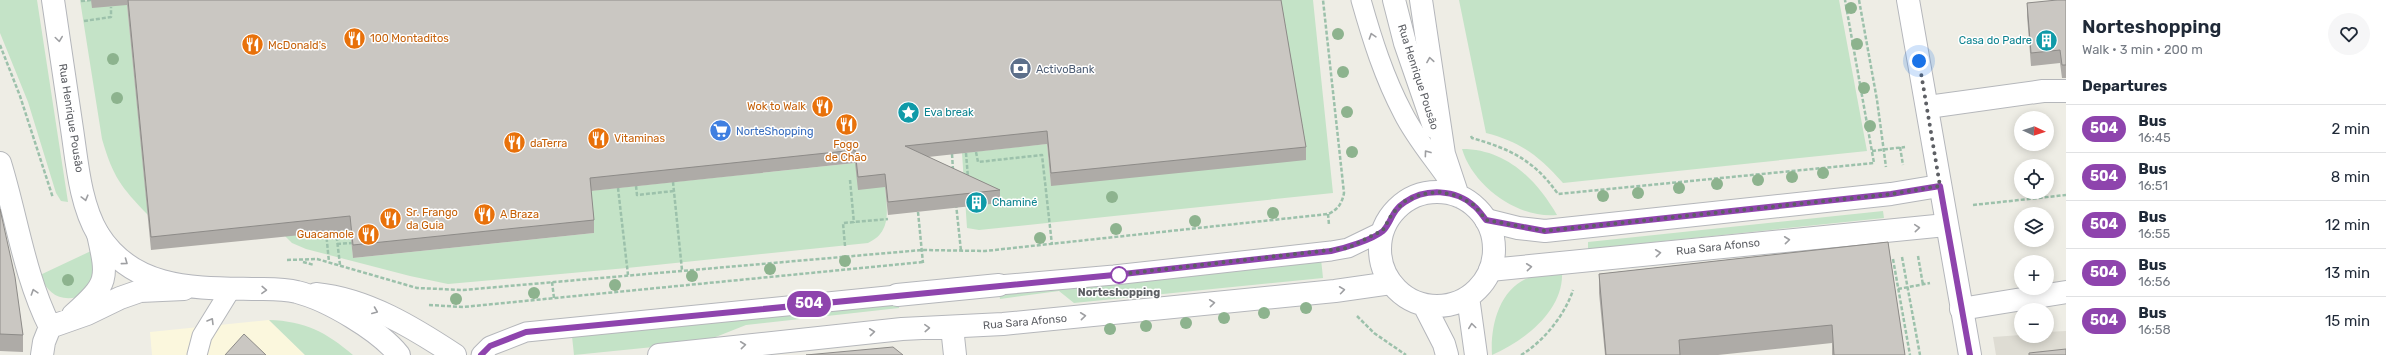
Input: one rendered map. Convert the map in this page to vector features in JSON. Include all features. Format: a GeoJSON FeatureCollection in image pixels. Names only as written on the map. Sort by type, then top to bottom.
{"type":"FeatureCollection","features":[{"type":"Feature","properties":{"kind":"street","name":"Rua Henrique Pousão"},"geometry":{"type":"LineString","coordinates":[[53,0],[81,181],[86,202],[98,234],[106,269],[101,284],[92,298],[59,324]]}},
{"type":"Feature","properties":{"kind":"street","name":"Rua Henrique Pousão"},"geometry":{"type":"LineString","coordinates":[[1394,0],[1405,43],[1458,196]]}},
{"type":"Feature","properties":{"kind":"street","name":"Rua Henrique Pousão"},"geometry":{"type":"LineString","coordinates":[[1421,0],[1444,154]]}},
{"type":"Feature","properties":{"kind":"street"},"geometry":{"type":"LineString","coordinates":[[1908,0],[1928,107],[1945,216],[1970,355]]}},
{"type":"Feature","properties":{"kind":"street"},"geometry":{"type":"LineString","coordinates":[[1928,107],[2044,91],[2066,91]]}},
{"type":"Feature","properties":{"kind":"street"},"geometry":{"type":"LineString","coordinates":[[0,162],[27,268],[38,303],[59,324],[44,342],[42,355]]}},
{"type":"Feature","properties":{"kind":"street"},"geometry":{"type":"LineString","coordinates":[[1486,220],[1545,231],[1891,194],[1940,186]]}},
{"type":"Feature","properties":{"kind":"street"},"geometry":{"type":"LineString","coordinates":[[1434,193],[1458,196],[1474,205],[1486,220],[1492,236],[1494,253],[1490,270],[1477,290],[1468,297],[1454,304],[1439,306],[1424,305],[1400,293],[1391,283],[1382,260],[1380,248],[1383,230],[1392,214],[1405,201],[1422,194],[1434,193]]}},
{"type":"Feature","properties":{"kind":"street","name":"Rua Sara Afonso"},"geometry":{"type":"LineString","coordinates":[[1490,270],[1945,216]]}},
{"type":"Feature","properties":{"kind":"street","name":"Rua Henrique Pousão"},"geometry":{"type":"LineString","coordinates":[[98,234],[111,250],[124,262],[144,275],[165,284],[196,288]]}},
{"type":"Feature","properties":{"kind":"street","name":"Rua Sara Afonso"},"geometry":{"type":"LineString","coordinates":[[659,355],[902,329],[1010,324],[1391,283]]}},
{"type":"Feature","properties":{"kind":"street"},"geometry":{"type":"LineString","coordinates":[[898,295],[999,285]]}},
{"type":"Feature","properties":{"kind":"street","name":"Rua Henrique Pousão"},"geometry":{"type":"LineString","coordinates":[[59,324],[87,314],[120,298],[140,291],[196,288],[297,292],[324,295],[363,306],[411,326],[456,355]]}},
{"type":"Feature","properties":{"kind":"street","name":"Rua Henrique Pousão"},"geometry":{"type":"LineString","coordinates":[[297,292],[340,310],[390,344],[399,355]]}},
{"type":"Feature","properties":{"kind":"street"},"geometry":{"type":"LineString","coordinates":[[1961,309],[2066,292]]}},
{"type":"Feature","properties":{"kind":"street"},"geometry":{"type":"LineString","coordinates":[[1468,297],[1476,355]]}},
{"type":"Feature","properties":{"kind":"street"},"geometry":{"type":"LineString","coordinates":[[1424,305],[1444,344],[1447,355]]}},
{"type":"Feature","properties":{"kind":"street"},"geometry":{"type":"LineString","coordinates":[[952,327],[955,355]]}},
{"type":"Feature","properties":{"kind":"lane","name":"Rua Henrique Pousão"},"geometry":{"type":"LineString","coordinates":[[1361,0],[1385,74],[1403,113],[1426,152],[1458,196]]}},
{"type":"Feature","properties":{"kind":"lane"},"geometry":{"type":"LineString","coordinates":[[999,285],[1114,275],[1331,251],[1348,248],[1383,230]]}},
{"type":"Feature","properties":{"kind":"lane"},"geometry":{"type":"LineString","coordinates":[[197,355],[202,336],[231,289]]}},
{"type":"Feature","properties":{"kind":"lane"},"geometry":{"type":"LineString","coordinates":[[481,355],[490,346],[526,332],[898,295]]}},
{"type":"Feature","properties":{"kind":"path"},"geometry":{"type":"LineString","coordinates":[[76,0],[77,2],[92,0]]}},
{"type":"Feature","properties":{"kind":"path"},"geometry":{"type":"LineString","coordinates":[[319,267],[290,260],[317,258],[416,288],[463,290],[922,250],[986,251],[1052,245],[1334,212],[1343,199],[1344,193],[1323,0]]}},
{"type":"Feature","properties":{"kind":"path"},"geometry":{"type":"LineString","coordinates":[[1470,130],[1472,138],[1506,149],[1522,157],[1536,168],[1558,194],[1874,163],[1845,0]]}},
{"type":"Feature","properties":{"kind":"path"},"geometry":{"type":"LineString","coordinates":[[1859,0],[1877,100],[1882,149],[1886,171]]}},
{"type":"Feature","properties":{"kind":"path"},"geometry":{"type":"LineString","coordinates":[[80,21],[111,17],[110,7]]}},
{"type":"Feature","properties":{"kind":"path"},"geometry":{"type":"LineString","coordinates":[[0,45],[20,96],[53,200]]}},
{"type":"Feature","properties":{"kind":"path"},"geometry":{"type":"LineString","coordinates":[[1872,151],[1908,146]]}},
{"type":"Feature","properties":{"kind":"path"},"geometry":{"type":"LineString","coordinates":[[1900,147],[1903,167]]}},
{"type":"Feature","properties":{"kind":"path"},"geometry":{"type":"LineString","coordinates":[[976,152],[978,162],[1042,155],[1052,245]]}},
{"type":"Feature","properties":{"kind":"path"},"geometry":{"type":"LineString","coordinates":[[966,153],[968,180]]}},
{"type":"Feature","properties":{"kind":"path"},"geometry":{"type":"LineString","coordinates":[[952,154],[954,175]]}},
{"type":"Feature","properties":{"kind":"path"},"geometry":{"type":"LineString","coordinates":[[850,180],[854,222]]}},
{"type":"Feature","properties":{"kind":"path"},"geometry":{"type":"LineString","coordinates":[[673,182],[682,270]]}},
{"type":"Feature","properties":{"kind":"path"},"geometry":{"type":"LineString","coordinates":[[636,186],[637,195],[674,191]]}},
{"type":"Feature","properties":{"kind":"path"},"geometry":{"type":"LineString","coordinates":[[618,188],[628,275]]}},
{"type":"Feature","properties":{"kind":"path"},"geometry":{"type":"LineString","coordinates":[[1945,216],[2066,195]]}},
{"type":"Feature","properties":{"kind":"path"},"geometry":{"type":"LineString","coordinates":[[955,196],[961,251]]}},
{"type":"Feature","properties":{"kind":"path"},"geometry":{"type":"LineString","coordinates":[[422,304],[463,307],[922,262],[918,212]]}},
{"type":"Feature","properties":{"kind":"path"},"geometry":{"type":"LineString","coordinates":[[845,246],[843,223],[888,219]]}},
{"type":"Feature","properties":{"kind":"path"},"geometry":{"type":"LineString","coordinates":[[336,231],[340,265]]}},
{"type":"Feature","properties":{"kind":"path"},"geometry":{"type":"LineString","coordinates":[[326,232],[328,262]]}},
{"type":"Feature","properties":{"kind":"path"},"geometry":{"type":"LineString","coordinates":[[337,244],[352,243]]}},
{"type":"Feature","properties":{"kind":"path"},"geometry":{"type":"LineString","coordinates":[[1916,249],[1923,285]]}},
{"type":"Feature","properties":{"kind":"path"},"geometry":{"type":"LineString","coordinates":[[1901,251],[1920,355]]}},
{"type":"Feature","properties":{"kind":"path"},"geometry":{"type":"LineString","coordinates":[[1892,255],[1910,355]]}},
{"type":"Feature","properties":{"kind":"path"},"geometry":{"type":"LineString","coordinates":[[1898,289],[1934,283]]}},
{"type":"Feature","properties":{"kind":"path"},"geometry":{"type":"LineString","coordinates":[[1521,355],[1540,340],[1553,325],[1564,309],[1573,288]]}},
{"type":"Feature","properties":{"kind":"shaded area"},"geometry":{"type":"Polygon","coordinates":[[[269,320],[305,355],[152,355],[150,332],[269,320]]]}},
{"type":"Feature","properties":{"kind":"shaded area"},"geometry":{"type":"Polygon","coordinates":[[[2066,331],[2066,355],[1996,355],[1993,337],[2014,336],[2014,343],[2054,343],[2054,332],[2066,331]]]}},
{"type":"Feature","properties":{"kind":"green space"},"geometry":{"type":"Polygon","coordinates":[[[0,0],[37,0],[68,202],[61,201],[56,193],[28,102],[0,33],[0,0]]]}},
{"type":"Feature","properties":{"kind":"green space"},"geometry":{"type":"Polygon","coordinates":[[[80,0],[127,5],[148,215],[124,189],[114,172],[106,152],[102,139],[80,0]]]}},
{"type":"Feature","properties":{"kind":"green space"},"geometry":{"type":"Polygon","coordinates":[[[1279,0],[1313,0],[1333,193],[979,230],[967,228],[962,153],[1047,144],[1051,186],[1279,0]]]}},
{"type":"Feature","properties":{"kind":"green space"},"geometry":{"type":"Polygon","coordinates":[[[1459,0],[1839,0],[1867,151],[1563,183],[1546,165],[1529,151],[1509,141],[1486,133],[1459,0]]]}},
{"type":"Feature","properties":{"kind":"green space"},"geometry":{"type":"Polygon","coordinates":[[[1462,149],[1478,150],[1492,154],[1506,160],[1518,168],[1529,178],[1549,202],[1557,215],[1542,215],[1527,212],[1513,206],[1499,197],[1476,175],[1468,163],[1462,149]]]}},
{"type":"Feature","properties":{"kind":"green space"},"geometry":{"type":"Polygon","coordinates":[[[855,163],[885,187],[887,212],[884,227],[876,238],[868,243],[627,268],[448,284],[410,276],[306,249],[292,243],[285,236],[350,229],[353,258],[594,233],[589,191],[855,163]]]}},
{"type":"Feature","properties":{"kind":"green space"},"geometry":{"type":"Polygon","coordinates":[[[1883,211],[1884,218],[1588,249],[1588,242],[1883,211]]]}},
{"type":"Feature","properties":{"kind":"green space"},"geometry":{"type":"Polygon","coordinates":[[[91,251],[98,267],[84,295],[63,298],[52,293],[47,288],[40,275],[91,251]]]}},
{"type":"Feature","properties":{"kind":"green space"},"geometry":{"type":"Polygon","coordinates":[[[1321,259],[1323,278],[1074,303],[1059,291],[1000,299],[999,293],[1321,259]]]}},
{"type":"Feature","properties":{"kind":"green space"},"geometry":{"type":"Polygon","coordinates":[[[1562,272],[1561,286],[1556,299],[1549,312],[1540,323],[1517,342],[1492,355],[1495,319],[1505,297],[1522,281],[1534,276],[1562,272]]]}},
{"type":"Feature","properties":{"kind":"green space"},"geometry":{"type":"Polygon","coordinates":[[[899,302],[899,308],[746,325],[703,342],[574,355],[572,336],[899,302]]]}},
{"type":"Feature","properties":{"kind":"green space"},"geometry":{"type":"Polygon","coordinates":[[[269,320],[304,325],[314,329],[334,340],[353,355],[305,355],[269,320]]]}},
{"type":"Feature","properties":{"kind":"building","name":"NorteShopping"},"geometry":{"type":"Polygon","coordinates":[[[128,0],[1281,0],[1306,147],[1051,173],[1047,131],[905,146],[1000,190],[888,202],[885,174],[858,177],[855,150],[590,178],[594,220],[353,245],[350,216],[151,237],[128,0]]]}},
{"type":"Feature","properties":{"kind":"building","name":"Casa do Padre"},"geometry":{"type":"Polygon","coordinates":[[[2066,0],[2066,65],[2062,65],[2060,50],[2031,53],[2027,3],[2066,0]]]}},
{"type":"Feature","properties":{"kind":"building"},"geometry":{"type":"Polygon","coordinates":[[[0,209],[15,277],[23,335],[0,334],[0,209]]]}},
{"type":"Feature","properties":{"kind":"building"},"geometry":{"type":"Polygon","coordinates":[[[1888,242],[1905,355],[1834,355],[1832,325],[1679,340],[1680,355],[1606,355],[1599,274],[1888,242]]]}},
{"type":"Feature","properties":{"kind":"building"},"geometry":{"type":"Polygon","coordinates":[[[244,334],[266,355],[225,355],[244,334]]]}},
{"type":"Feature","properties":{"kind":"building"},"geometry":{"type":"Polygon","coordinates":[[[893,347],[903,355],[806,355],[893,347]]]}},
{"type":"Feature","properties":{"kind":"building"},"geometry":{"type":"Polygon","coordinates":[[[2066,349],[2066,355],[2029,355],[2029,353],[2066,349]]]}},
{"type":"Feature","properties":{"kind":"bus line","name":"504"},"geometry":{"type":"LineString","coordinates":[[481,355],[490,346],[526,332],[988,286],[1114,275],[1331,251],[1348,248],[1383,230],[1392,214],[1405,201],[1422,194],[1440,192],[1458,196],[1474,205],[1486,220],[1518,228],[1545,231],[1891,194],[1940,186],[1970,355]]}},
{"type":"Feature","properties":{"kind":"place","name":"100 Montaditos"},"geometry":{"type":"Point","coordinates":[354,38]}},
{"type":"Feature","properties":{"kind":"place","name":"Casa do Padre"},"geometry":{"type":"Point","coordinates":[2047,40]}},
{"type":"Feature","properties":{"kind":"place","name":"McDonald's"},"geometry":{"type":"Point","coordinates":[253,45]}},
{"type":"Feature","properties":{"kind":"place","name":"ActivoBank"},"geometry":{"type":"Point","coordinates":[1021,69]}},
{"type":"Feature","properties":{"kind":"place","name":"Wok to Walk"},"geometry":{"type":"Point","coordinates":[822,106]}},
{"type":"Feature","properties":{"kind":"place","name":"Eva break"},"geometry":{"type":"Point","coordinates":[909,112]}},
{"type":"Feature","properties":{"kind":"place","name":"Fogo de Chão"},"geometry":{"type":"Point","coordinates":[846,124]}},
{"type":"Feature","properties":{"kind":"place","name":"NorteShopping"},"geometry":{"type":"Point","coordinates":[720,131]}},
{"type":"Feature","properties":{"kind":"place","name":"Vitaminas"},"geometry":{"type":"Point","coordinates":[599,138]}},
{"type":"Feature","properties":{"kind":"place","name":"daTerra"},"geometry":{"type":"Point","coordinates":[515,143]}},
{"type":"Feature","properties":{"kind":"place","name":"Chaminé"},"geometry":{"type":"Point","coordinates":[977,202]}},
{"type":"Feature","properties":{"kind":"place","name":"A Braza"},"geometry":{"type":"Point","coordinates":[485,214]}},
{"type":"Feature","properties":{"kind":"place","name":"Sr. Frango da Guia"},"geometry":{"type":"Point","coordinates":[391,218]}},
{"type":"Feature","properties":{"kind":"place","name":"Guacamole"},"geometry":{"type":"Point","coordinates":[369,234]}},
{"type":"Feature","properties":{"kind":"place","name":"Norteshopping"},"geometry":{"type":"Point","coordinates":[1119,275]}},
{"type":"Feature","properties":{"kind":"route"},"geometry":{"type":"LineString","coordinates":[[1119,275],[1114,275],[1348,248],[1383,230],[1392,214],[1405,201],[1422,194],[1440,192],[1458,196],[1466,200],[1474,205],[1486,220],[1518,228],[1545,231],[1891,194],[1940,186],[1928,107],[1919,61]]}}]}
